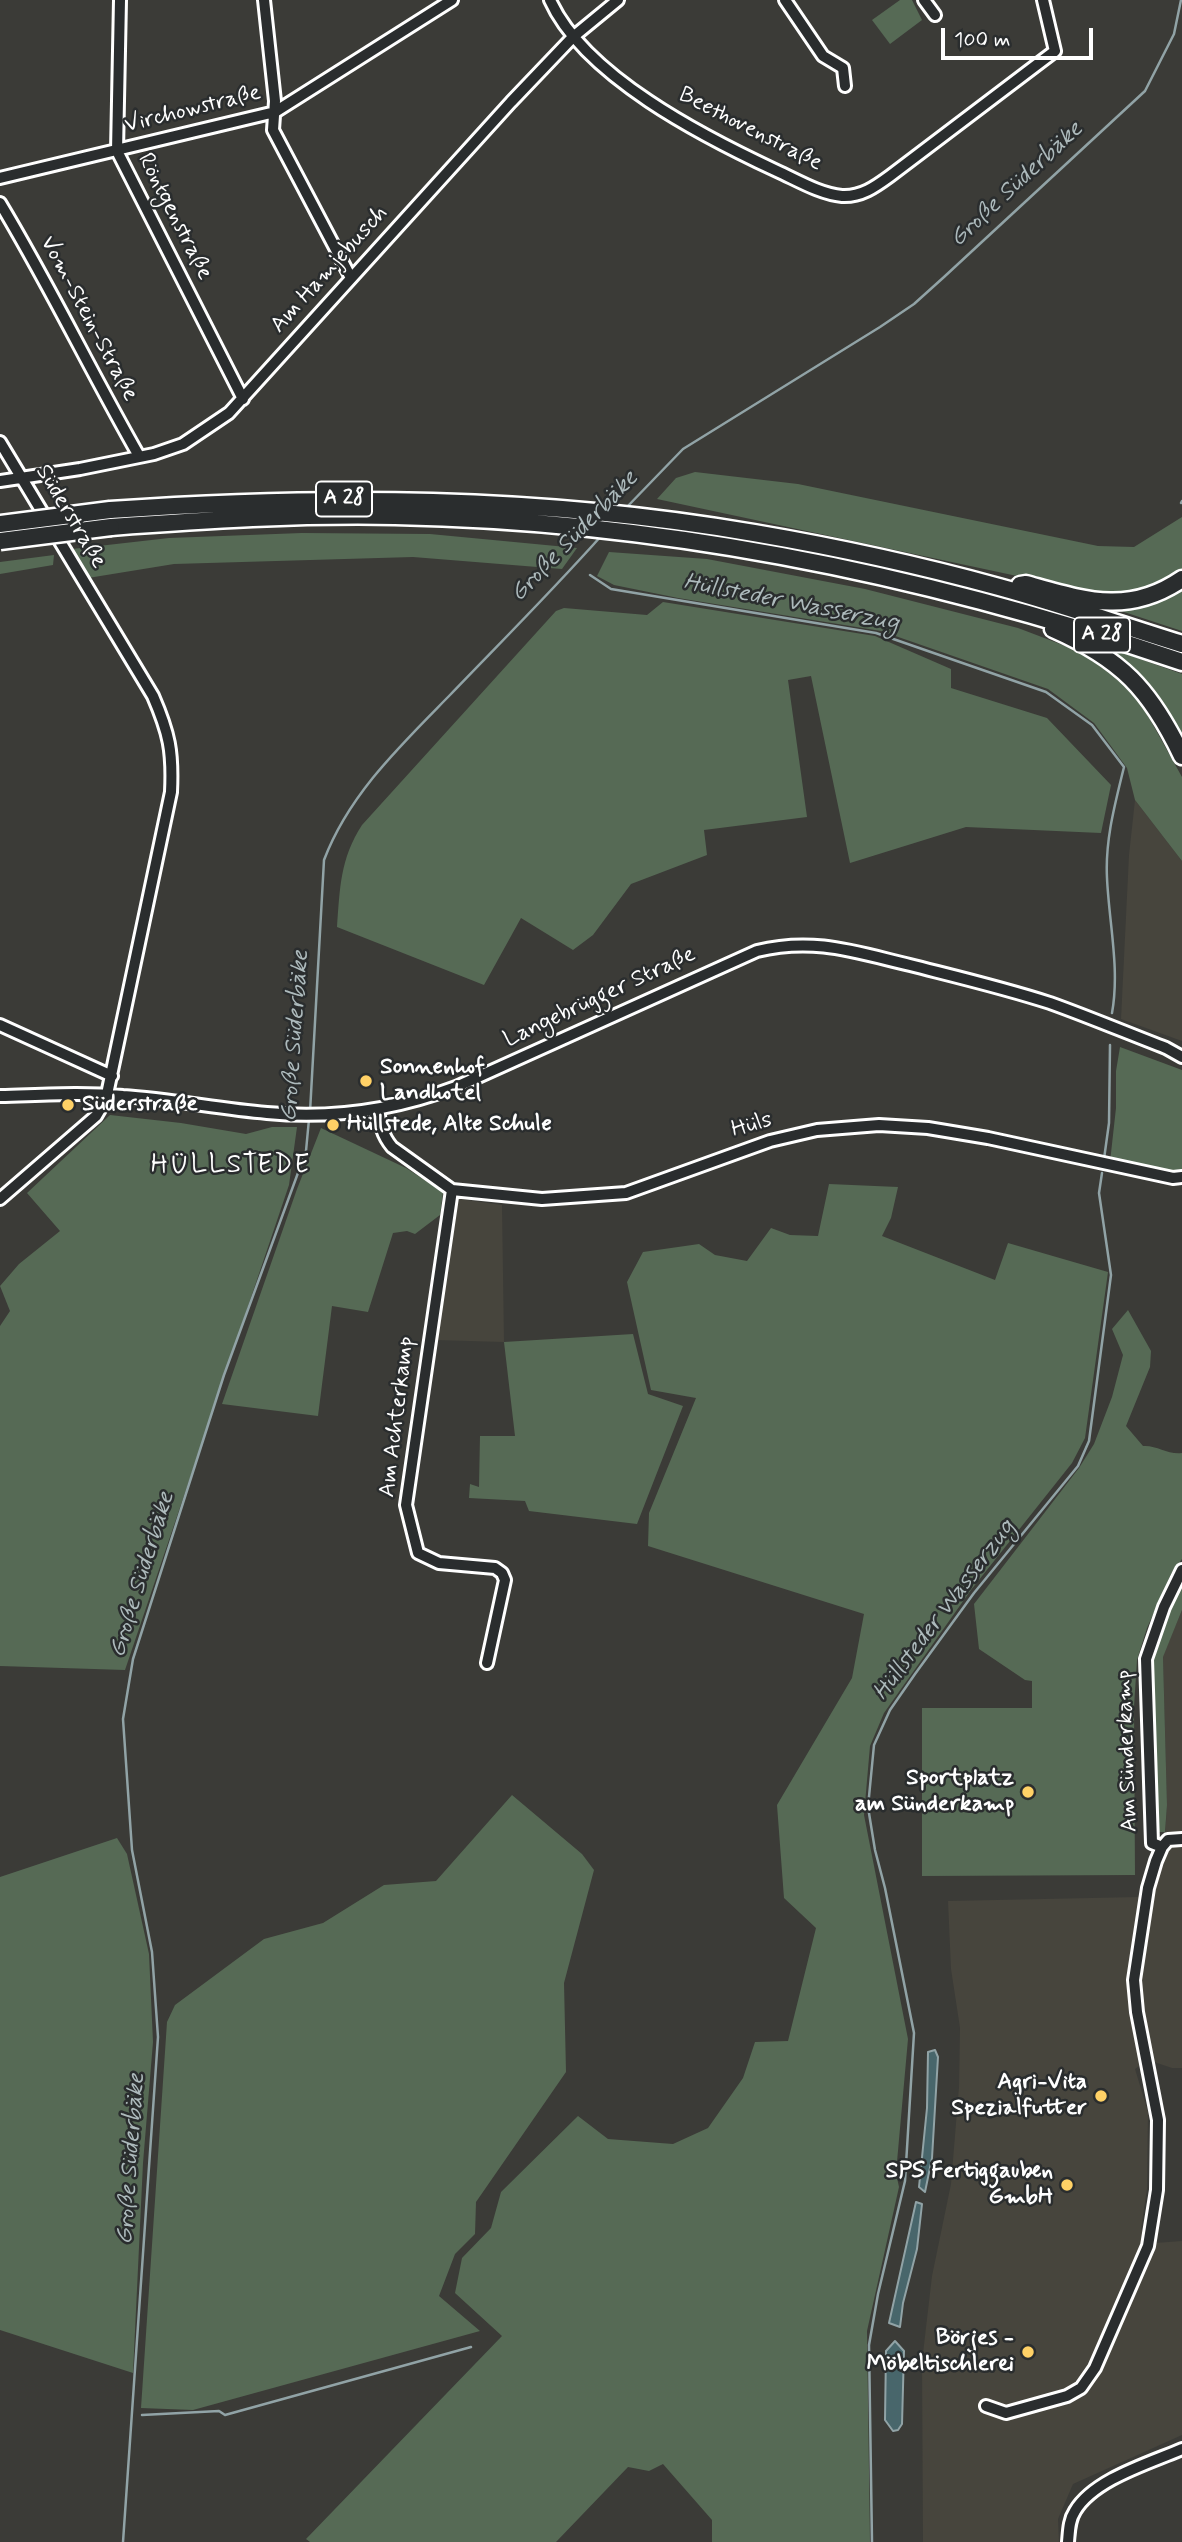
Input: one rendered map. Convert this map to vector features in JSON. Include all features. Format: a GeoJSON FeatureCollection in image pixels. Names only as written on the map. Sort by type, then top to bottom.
{"type":"FeatureCollection","features":[{"type":"Feature","properties":{"kind":"highway","name":"A 28"},"geometry":{"type":"LineString","coordinates":[[0,524],[110,510],[223,502],[333,499],[457,501],[578,511],[902,580],[1021,611],[1182,662]]}},
{"type":"Feature","properties":{"kind":"highway","name":"A 28"},"geometry":{"type":"LineString","coordinates":[[0,541],[111,527],[226,518],[336,516],[454,518],[570,527],[658,527],[753,533],[848,551],[1000,587],[1182,644]]}},
{"type":"Feature","properties":{"kind":"highway"},"geometry":{"type":"LineString","coordinates":[[1000,587],[1026,584],[1083,600],[1121,603],[1156,594],[1182,579]]}},
{"type":"Feature","properties":{"kind":"highway"},"geometry":{"type":"LineString","coordinates":[[1021,611],[1041,624],[1087,644],[1123,670],[1157,709],[1182,756]]}},
{"type":"Feature","properties":{"kind":"street","name":"Röntgenstraße"},"geometry":{"type":"LineString","coordinates":[[120,0],[117,151],[243,398]]}},
{"type":"Feature","properties":{"kind":"street"},"geometry":{"type":"LineString","coordinates":[[264,0],[275,101],[273,130],[351,278]]}},
{"type":"Feature","properties":{"kind":"street","name":"Virchowstraße"},"geometry":{"type":"LineString","coordinates":[[0,178],[275,112],[452,0]]}},
{"type":"Feature","properties":{"kind":"street","name":"Beethovenstraße"},"geometry":{"type":"LineString","coordinates":[[550,0],[573,37],[604,67],[644,98],[724,146],[813,188],[838,196],[860,194],[872,189],[1055,51],[1043,0]]}},
{"type":"Feature","properties":{"kind":"street","name":"Am Hamjebusch"},"geometry":{"type":"LineString","coordinates":[[0,481],[154,454],[183,444],[216,423],[243,398],[479,136],[573,37],[618,0]]}},
{"type":"Feature","properties":{"kind":"street"},"geometry":{"type":"LineString","coordinates":[[785,0],[823,56],[843,68],[845,86]]}},
{"type":"Feature","properties":{"kind":"street"},"geometry":{"type":"LineString","coordinates":[[924,0],[935,15]]}},
{"type":"Feature","properties":{"kind":"street","name":"Vom-Stein-Straße"},"geometry":{"type":"LineString","coordinates":[[0,203],[39,269],[98,384],[139,456]]}},
{"type":"Feature","properties":{"kind":"street","name":"Süderstraße"},"geometry":{"type":"LineString","coordinates":[[0,442],[153,696],[167,730],[173,759],[171,792],[108,1095]]}},
{"type":"Feature","properties":{"kind":"street","name":"Langebrügger Straße"},"geometry":{"type":"LineString","coordinates":[[0,1096],[108,1095],[269,1113],[322,1115],[378,1109],[456,1087],[730,962],[780,945],[823,945],[957,976],[1050,1003],[1166,1048],[1182,1057]]}},
{"type":"Feature","properties":{"kind":"street"},"geometry":{"type":"LineString","coordinates":[[0,1025],[113,1076]]}},
{"type":"Feature","properties":{"kind":"street","name":"Langebrügger Straße"},"geometry":{"type":"LineString","coordinates":[[1166,1048],[1182,1050]]}},
{"type":"Feature","properties":{"kind":"street"},"geometry":{"type":"LineString","coordinates":[[0,1199],[96,1116],[102,1110],[108,1095]]}},
{"type":"Feature","properties":{"kind":"street","name":"Hüls"},"geometry":{"type":"LineString","coordinates":[[378,1109],[384,1138],[392,1147],[452,1190],[542,1199],[613,1195],[656,1184],[726,1155],[770,1141],[817,1130],[879,1125],[928,1128],[1172,1178],[1182,1177]]}},
{"type":"Feature","properties":{"kind":"street","name":"Am Achterkamp"},"geometry":{"type":"LineString","coordinates":[[452,1190],[406,1505],[418,1553],[439,1563],[495,1568],[502,1573],[505,1580],[487,1663]]}},
{"type":"Feature","properties":{"kind":"street","name":"Am Sünderkamp"},"geometry":{"type":"LineString","coordinates":[[1162,1847],[1152,1843],[1146,1659],[1164,1607],[1182,1570]]}},
{"type":"Feature","properties":{"kind":"street"},"geometry":{"type":"LineString","coordinates":[[986,2406],[1006,2413],[1067,2396],[1081,2388],[1095,2368],[1149,2246],[1157,2190],[1158,2120],[1137,2012],[1134,1980],[1149,1888],[1162,1847],[1168,1840],[1182,1839]]}},
{"type":"Feature","properties":{"kind":"street"},"geometry":{"type":"LineString","coordinates":[[1068,2542],[1070,2523],[1075,2510],[1086,2498],[1106,2483],[1182,2449]]}},
{"type":"Feature","properties":{"kind":"shaded area"},"geometry":{"type":"Polygon","coordinates":[[[1135,800],[1182,861],[1182,1041],[1121,1019],[1129,855],[1135,800]]]}},
{"type":"Feature","properties":{"kind":"shaded area"},"geometry":{"type":"Polygon","coordinates":[[[459,1199],[502,1205],[504,1342],[435,1340],[459,1199]]]}},
{"type":"Feature","properties":{"kind":"shaded area"},"geometry":{"type":"Polygon","coordinates":[[[1182,1610],[1182,2068],[1172,2068],[1148,2060],[1135,2069],[1148,2112],[1147,2189],[1141,2229],[1155,2243],[1182,2241],[1182,2435],[1073,2484],[1058,2519],[1059,2542],[923,2542],[922,2362],[932,2276],[951,2184],[959,2087],[960,2028],[951,1969],[948,1901],[1139,1897],[1152,1894],[1157,1881],[1151,1867],[1164,1853],[1167,1805],[1163,1656],[1182,1610]]]}},
{"type":"Feature","properties":{"kind":"green space"},"geometry":{"type":"Polygon","coordinates":[[[900,0],[912,0],[922,20],[890,44],[872,20],[900,0]]]}},
{"type":"Feature","properties":{"kind":"green space"},"geometry":{"type":"Polygon","coordinates":[[[695,472],[798,484],[1098,546],[1134,547],[1182,517],[1182,571],[1145,588],[1126,592],[1090,592],[657,499],[676,478],[695,472]]]}},
{"type":"Feature","properties":{"kind":"green space"},"geometry":{"type":"Polygon","coordinates":[[[302,533],[430,534],[577,548],[562,569],[413,557],[174,564],[88,578],[72,549],[169,538],[302,533]]]}},
{"type":"Feature","properties":{"kind":"green space"},"geometry":{"type":"Polygon","coordinates":[[[609,552],[707,559],[865,589],[1018,628],[1076,650],[1133,689],[1182,777],[1182,861],[1135,800],[1127,768],[1094,723],[1048,689],[881,631],[614,585],[597,576],[609,552]]]}},
{"type":"Feature","properties":{"kind":"green space"},"geometry":{"type":"Polygon","coordinates":[[[54,555],[53,565],[0,574],[0,562],[54,555]]]}},
{"type":"Feature","properties":{"kind":"green space"},"geometry":{"type":"Polygon","coordinates":[[[1182,586],[1182,631],[1121,611],[1156,600],[1182,586]]]}},
{"type":"Feature","properties":{"kind":"green space"},"geometry":{"type":"Polygon","coordinates":[[[663,602],[875,636],[951,669],[951,688],[1047,718],[1111,785],[1101,833],[966,827],[850,863],[811,676],[788,680],[807,817],[704,830],[707,855],[631,884],[593,935],[573,950],[521,918],[484,985],[337,927],[345,862],[362,825],[556,611],[564,608],[647,615],[663,602]]]}},
{"type":"Feature","properties":{"kind":"green space"},"geometry":{"type":"Polygon","coordinates":[[[1101,645],[1182,674],[1182,739],[1167,711],[1148,686],[1126,664],[1101,645]]]}},
{"type":"Feature","properties":{"kind":"green space"},"geometry":{"type":"Polygon","coordinates":[[[1120,1047],[1182,1070],[1182,1169],[1167,1172],[1110,1162],[1120,1047]]]}},
{"type":"Feature","properties":{"kind":"green space"},"geometry":{"type":"Polygon","coordinates":[[[110,1115],[246,1134],[272,1127],[297,1127],[289,1185],[125,1670],[0,1666],[0,1326],[10,1311],[0,1286],[19,1264],[60,1231],[27,1193],[110,1115]]]}},
{"type":"Feature","properties":{"kind":"green space"},"geometry":{"type":"Polygon","coordinates":[[[321,1128],[406,1168],[443,1192],[440,1215],[415,1234],[407,1231],[393,1233],[368,1312],[332,1306],[318,1416],[222,1404],[297,1189],[321,1128]]]}},
{"type":"Feature","properties":{"kind":"green space"},"geometry":{"type":"Polygon","coordinates":[[[829,1184],[898,1187],[891,1218],[882,1236],[995,1280],[1008,1243],[1108,1272],[1085,1438],[1072,1463],[971,1590],[884,1713],[870,1746],[864,1815],[908,2039],[896,2173],[899,2187],[867,2331],[870,2542],[712,2542],[712,2520],[663,2464],[649,2471],[628,2467],[556,2542],[310,2542],[306,2539],[502,2336],[455,2293],[462,2258],[491,2228],[501,2192],[578,2116],[608,2139],[673,2144],[708,2128],[743,2078],[755,2042],[788,2041],[816,1928],[784,1898],[777,1805],[852,1678],[864,1614],[648,1546],[649,1513],[696,1398],[651,1390],[627,1282],[643,1252],[699,1244],[715,1255],[747,1261],[771,1228],[790,1235],[818,1236],[829,1184]]]}},
{"type":"Feature","properties":{"kind":"green space"},"geometry":{"type":"Polygon","coordinates":[[[1128,1310],[1151,1351],[1150,1367],[1126,1426],[1143,1446],[1182,1453],[1182,1559],[1171,1574],[1147,1628],[1137,1660],[1134,1707],[1135,1875],[922,1876],[922,1708],[1032,1708],[1032,1681],[1025,1680],[979,1649],[974,1604],[1079,1468],[1094,1444],[1112,1397],[1123,1355],[1112,1329],[1128,1310]]]}},
{"type":"Feature","properties":{"kind":"green space"},"geometry":{"type":"Polygon","coordinates":[[[633,1334],[648,1394],[683,1406],[637,1524],[529,1511],[525,1501],[469,1498],[470,1484],[479,1487],[480,1436],[515,1436],[504,1342],[633,1334]]]}},
{"type":"Feature","properties":{"kind":"green space"},"geometry":{"type":"Polygon","coordinates":[[[1182,1581],[1182,1610],[1163,1657],[1167,1805],[1165,1832],[1155,1832],[1150,1660],[1182,1581]]]}},
{"type":"Feature","properties":{"kind":"green space"},"geometry":{"type":"Polygon","coordinates":[[[512,1795],[582,1854],[594,1870],[564,1983],[566,2072],[476,2202],[475,2234],[455,2254],[439,2296],[480,2331],[193,2410],[141,2408],[167,2022],[175,2005],[264,1939],[323,1923],[384,1885],[436,1881],[512,1795]]]}},
{"type":"Feature","properties":{"kind":"green space"},"geometry":{"type":"Polygon","coordinates":[[[117,1838],[127,1854],[149,1954],[153,2042],[143,2163],[133,2373],[0,2330],[0,1877],[117,1838]]]}},
{"type":"Feature","properties":{"kind":"water"},"geometry":{"type":"Polygon","coordinates":[[[935,2050],[938,2057],[932,2158],[925,2192],[919,2187],[927,2108],[928,2052],[935,2050]]]}},
{"type":"Feature","properties":{"kind":"water"},"geometry":{"type":"Polygon","coordinates":[[[916,2202],[922,2204],[917,2249],[903,2303],[900,2327],[889,2323],[916,2202]]]}},
{"type":"Feature","properties":{"kind":"water"},"geometry":{"type":"Polygon","coordinates":[[[895,2341],[904,2351],[902,2424],[898,2430],[893,2431],[885,2420],[886,2351],[895,2341]]]}},
{"type":"Feature","properties":{"kind":"waterway","name":"Große Süderbäke"},"geometry":{"type":"LineString","coordinates":[[625,509],[683,449],[880,327],[914,304],[944,277],[1145,91],[1174,34],[1181,0]]}},
{"type":"Feature","properties":{"kind":"waterway","name":"Große Süderbäke"},"geometry":{"type":"LineString","coordinates":[[310,1112],[324,860],[335,836],[347,813],[395,752],[602,535]]}},
{"type":"Feature","properties":{"kind":"waterway","name":"Hüllsteder Wasserzug"},"geometry":{"type":"LineString","coordinates":[[590,575],[611,589],[876,633],[1046,692],[1092,725],[1124,767],[1111,822],[1107,864],[1115,980],[1112,1013]]}},
{"type":"Feature","properties":{"kind":"waterway","name":"Hüllsteder Wasserzug"},"geometry":{"type":"LineString","coordinates":[[1104,1159],[1109,1123],[1110,1045]]}},
{"type":"Feature","properties":{"kind":"waterway","name":"Große Süderbäke"},"geometry":{"type":"LineString","coordinates":[[123,2542],[158,2037],[152,1952],[132,1850],[123,1719],[133,1659],[224,1375],[306,1151],[309,1119]]}},
{"type":"Feature","properties":{"kind":"waterway","name":"Hüllsteder Wasserzug"},"geometry":{"type":"LineString","coordinates":[[872,2542],[869,2345],[878,2294],[905,2181],[914,2033],[868,1807],[874,1745],[890,1710],[915,1674],[974,1593],[1078,1466],[1089,1441],[1111,1275],[1099,1193],[1102,1173]]}},
{"type":"Feature","properties":{"kind":"waterway"},"geometry":{"type":"LineString","coordinates":[[142,2415],[219,2411],[225,2415],[471,2347]]}},
{"type":"Feature","properties":{"kind":"place","name":"Sonnenhof Landhotel"},"geometry":{"type":"Point","coordinates":[366,1081]}},
{"type":"Feature","properties":{"kind":"place","name":"Süderstraße"},"geometry":{"type":"Point","coordinates":[68,1105]}},
{"type":"Feature","properties":{"kind":"place","name":"Hüllstede, Alte Schule"},"geometry":{"type":"Point","coordinates":[333,1125]}},
{"type":"Feature","properties":{"kind":"place","name":"Sportplatz am Sünderkamp"},"geometry":{"type":"Point","coordinates":[1028,1792]}},
{"type":"Feature","properties":{"kind":"place","name":"Agri-Vita Spezialfutter"},"geometry":{"type":"Point","coordinates":[1101,2096]}},
{"type":"Feature","properties":{"kind":"place","name":"SPS Fertiggauben GmbH"},"geometry":{"type":"Point","coordinates":[1067,2185]}},
{"type":"Feature","properties":{"kind":"place","name":"Börjes - Möbeltischlerei"},"geometry":{"type":"Point","coordinates":[1028,2352]}},
{"type":"Feature","properties":{"kind":"district","name":"HÜLLSTEDE"},"geometry":{"type":"Point","coordinates":[231,1167]}}]}
